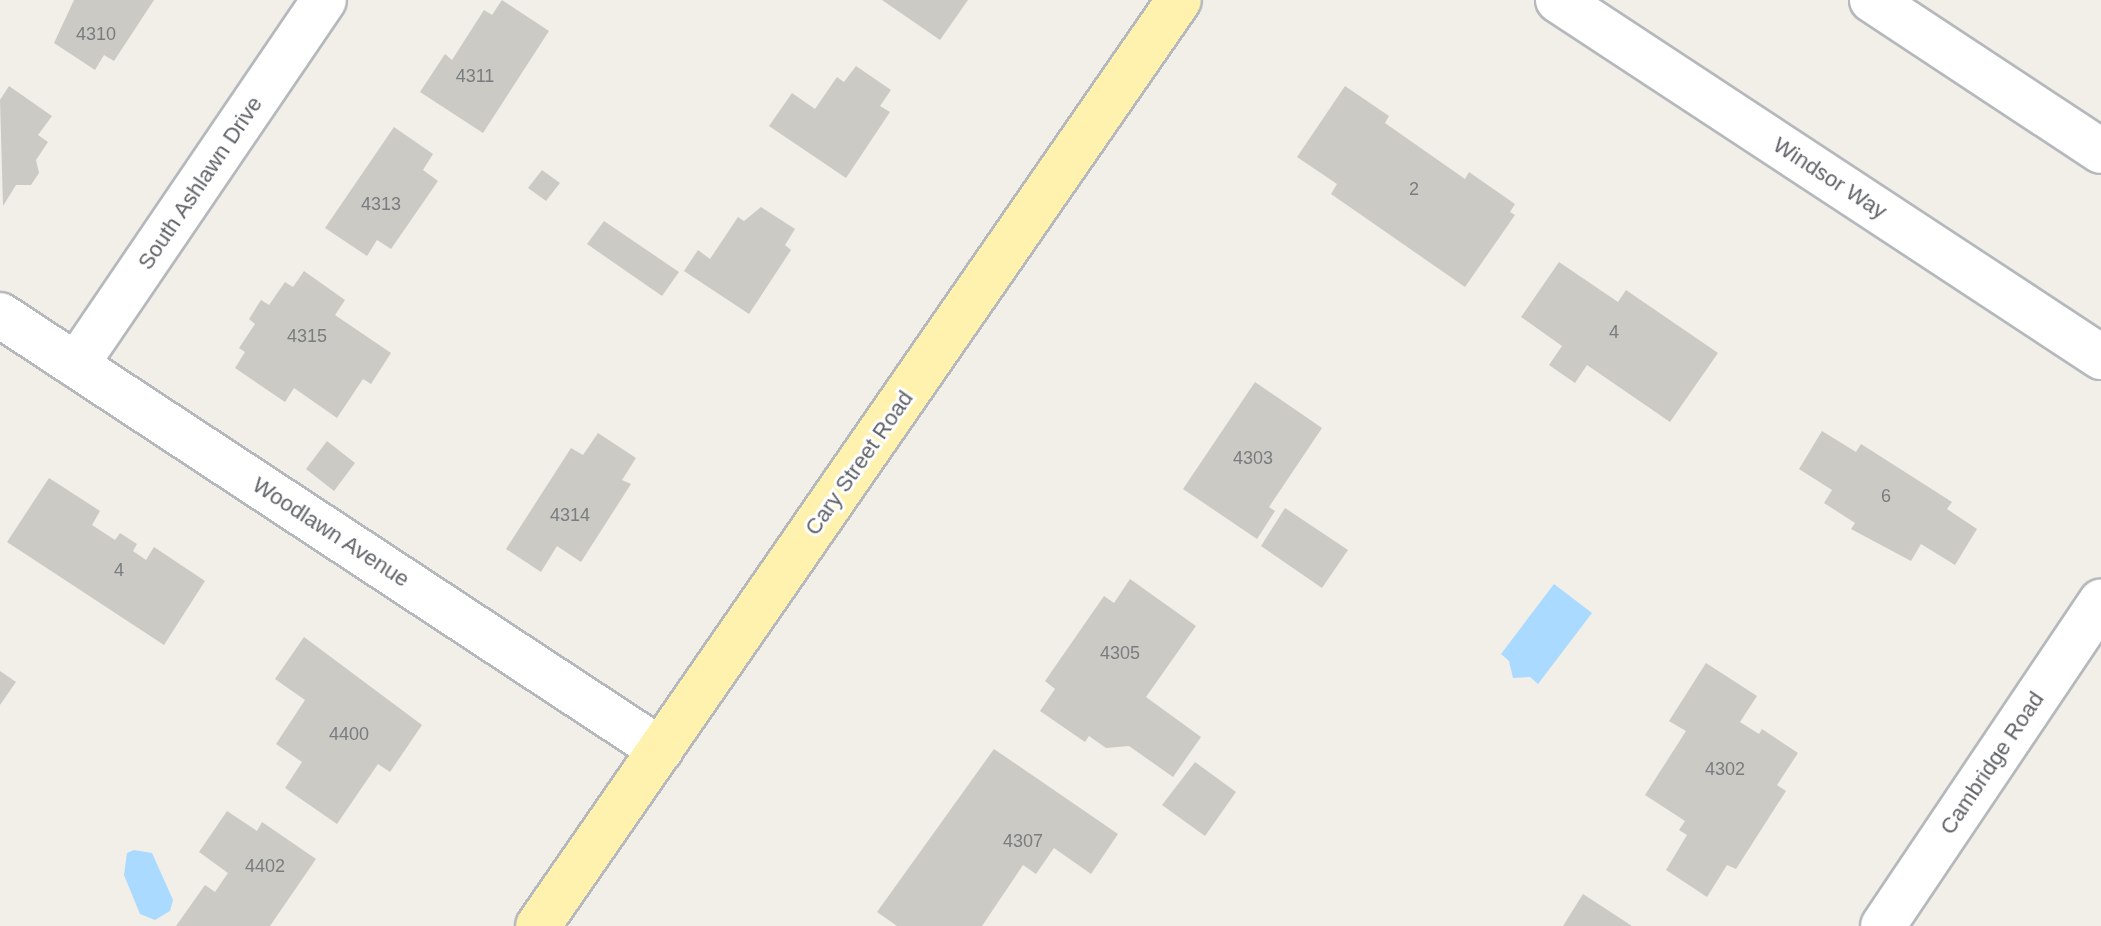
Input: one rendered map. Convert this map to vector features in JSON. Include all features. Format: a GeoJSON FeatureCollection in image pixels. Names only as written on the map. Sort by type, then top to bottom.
{"type":"FeatureCollection","features":[{"type":"Feature","properties":{"kind":"main road","name":"Cary Street Road"},"geometry":{"type":"LineString","coordinates":[[538,926],[1179,0]]}},
{"type":"Feature","properties":{"kind":"street","name":"South Ashlawn Drive"},"geometry":{"type":"LineString","coordinates":[[76,365],[324,0]]}},
{"type":"Feature","properties":{"kind":"street","name":"Windsor Way"},"geometry":{"type":"LineString","coordinates":[[1558,0],[2101,357]]}},
{"type":"Feature","properties":{"kind":"street"},"geometry":{"type":"LineString","coordinates":[[1872,0],[2101,151]]}},
{"type":"Feature","properties":{"kind":"street","name":"Woodlawn Avenue"},"geometry":{"type":"LineString","coordinates":[[0,315],[661,750]]}},
{"type":"Feature","properties":{"kind":"street","name":"Cambridge Road"},"geometry":{"type":"LineString","coordinates":[[1883,926],[2101,601]]}},
{"type":"Feature","properties":{"kind":"water"},"geometry":{"type":"Polygon","coordinates":[[[1554,584],[1592,613],[1538,684],[1530,677],[1513,678],[1509,661],[1501,654],[1554,584]]]}},
{"type":"Feature","properties":{"kind":"water"},"geometry":{"type":"Polygon","coordinates":[[[134,850],[152,853],[173,900],[170,911],[155,920],[140,914],[124,875],[127,853],[134,850]]]}},
{"type":"Feature","properties":{"kind":"building"},"geometry":{"type":"Polygon","coordinates":[[[74,0],[154,0],[114,61],[104,55],[95,70],[54,43],[74,0]]]}},
{"type":"Feature","properties":{"kind":"building"},"geometry":{"type":"Polygon","coordinates":[[[502,0],[549,31],[483,133],[420,92],[445,54],[452,60],[484,10],[492,15],[502,0]]]}},
{"type":"Feature","properties":{"kind":"building"},"geometry":{"type":"Polygon","coordinates":[[[882,0],[968,0],[940,40],[882,0]]]}},
{"type":"Feature","properties":{"kind":"building"},"geometry":{"type":"Polygon","coordinates":[[[856,66],[891,90],[880,106],[890,112],[846,178],[769,126],[792,93],[815,109],[837,77],[844,82],[856,66]]]}},
{"type":"Feature","properties":{"kind":"building"},"geometry":{"type":"Polygon","coordinates":[[[9,86],[52,116],[38,135],[48,142],[36,160],[39,173],[31,185],[16,185],[3,206],[0,100],[9,86]]]}},
{"type":"Feature","properties":{"kind":"building"},"geometry":{"type":"Polygon","coordinates":[[[1345,86],[1389,116],[1385,123],[1465,179],[1469,172],[1515,204],[1510,212],[1515,215],[1465,287],[1331,194],[1337,184],[1297,157],[1345,86]]]}},
{"type":"Feature","properties":{"kind":"building"},"geometry":{"type":"Polygon","coordinates":[[[394,127],[433,154],[423,170],[438,181],[391,249],[377,240],[367,256],[325,228],[394,127]]]}},
{"type":"Feature","properties":{"kind":"building"},"geometry":{"type":"Polygon","coordinates":[[[542,170],[560,183],[546,201],[528,188],[542,170]]]}},
{"type":"Feature","properties":{"kind":"building"},"geometry":{"type":"Polygon","coordinates":[[[761,207],[795,229],[785,245],[791,250],[749,314],[684,271],[698,250],[710,259],[738,217],[744,221],[761,207]]]}},
{"type":"Feature","properties":{"kind":"building"},"geometry":{"type":"Polygon","coordinates":[[[604,221],[679,272],[662,296],[587,244],[604,221]]]}},
{"type":"Feature","properties":{"kind":"building"},"geometry":{"type":"Polygon","coordinates":[[[1559,262],[1618,302],[1626,290],[1718,353],[1670,422],[1587,365],[1575,383],[1549,365],[1562,346],[1521,317],[1559,262]]]}},
{"type":"Feature","properties":{"kind":"building"},"geometry":{"type":"Polygon","coordinates":[[[304,271],[345,300],[335,315],[391,353],[371,384],[363,379],[337,418],[294,388],[285,402],[235,368],[245,352],[239,348],[255,324],[249,319],[261,300],[269,305],[285,282],[293,287],[304,271]]]}},
{"type":"Feature","properties":{"kind":"building"},"geometry":{"type":"Polygon","coordinates":[[[1255,382],[1322,428],[1269,507],[1275,511],[1257,539],[1183,489],[1255,382]]]}},
{"type":"Feature","properties":{"kind":"building"},"geometry":{"type":"Polygon","coordinates":[[[1822,431],[1856,452],[1861,444],[1952,502],[1947,509],[1977,529],[1955,565],[1921,544],[1911,561],[1851,529],[1855,523],[1824,503],[1832,490],[1799,469],[1822,431]]]}},
{"type":"Feature","properties":{"kind":"building"},"geometry":{"type":"Polygon","coordinates":[[[598,433],[636,458],[622,480],[631,484],[581,562],[557,546],[541,572],[506,549],[571,448],[583,455],[598,433]]]}},
{"type":"Feature","properties":{"kind":"building"},"geometry":{"type":"Polygon","coordinates":[[[327,441],[355,463],[334,491],[306,469],[327,441]]]}},
{"type":"Feature","properties":{"kind":"building"},"geometry":{"type":"Polygon","coordinates":[[[49,478],[100,511],[92,525],[115,540],[120,533],[137,544],[133,551],[146,560],[154,547],[205,581],[164,645],[7,542],[49,478]]]}},
{"type":"Feature","properties":{"kind":"building"},"geometry":{"type":"Polygon","coordinates":[[[1285,508],[1348,550],[1322,588],[1261,546],[1285,508]]]}},
{"type":"Feature","properties":{"kind":"building"},"geometry":{"type":"Polygon","coordinates":[[[1130,579],[1196,626],[1146,697],[1201,737],[1173,777],[1129,746],[1106,748],[1089,736],[1085,742],[1040,711],[1055,689],[1045,681],[1104,596],[1114,603],[1130,579]]]}},
{"type":"Feature","properties":{"kind":"building"},"geometry":{"type":"Polygon","coordinates":[[[304,637],[422,725],[390,772],[378,764],[337,824],[285,788],[302,762],[276,744],[305,700],[275,679],[304,637]]]}},
{"type":"Feature","properties":{"kind":"building"},"geometry":{"type":"Polygon","coordinates":[[[1706,663],[1757,696],[1740,722],[1759,734],[1762,729],[1798,753],[1777,785],[1786,791],[1736,869],[1727,865],[1707,897],[1666,870],[1687,835],[1679,830],[1685,821],[1645,795],[1686,731],[1669,721],[1706,663]]]}},
{"type":"Feature","properties":{"kind":"building"},"geometry":{"type":"Polygon","coordinates":[[[0,671],[16,682],[0,705],[0,671]]]}},
{"type":"Feature","properties":{"kind":"building"},"geometry":{"type":"Polygon","coordinates":[[[994,749],[1118,834],[1091,874],[1054,848],[1036,874],[1023,865],[982,926],[897,926],[877,912],[994,749]]]}},
{"type":"Feature","properties":{"kind":"building"},"geometry":{"type":"Polygon","coordinates":[[[1195,762],[1236,792],[1205,836],[1162,805],[1195,762]]]}},
{"type":"Feature","properties":{"kind":"building"},"geometry":{"type":"Polygon","coordinates":[[[227,811],[257,831],[262,822],[316,859],[270,926],[176,926],[205,885],[215,892],[228,873],[199,852],[227,811]]]}},
{"type":"Feature","properties":{"kind":"building"},"geometry":{"type":"Polygon","coordinates":[[[1583,894],[1632,926],[1563,926],[1583,894]]]}}]}
